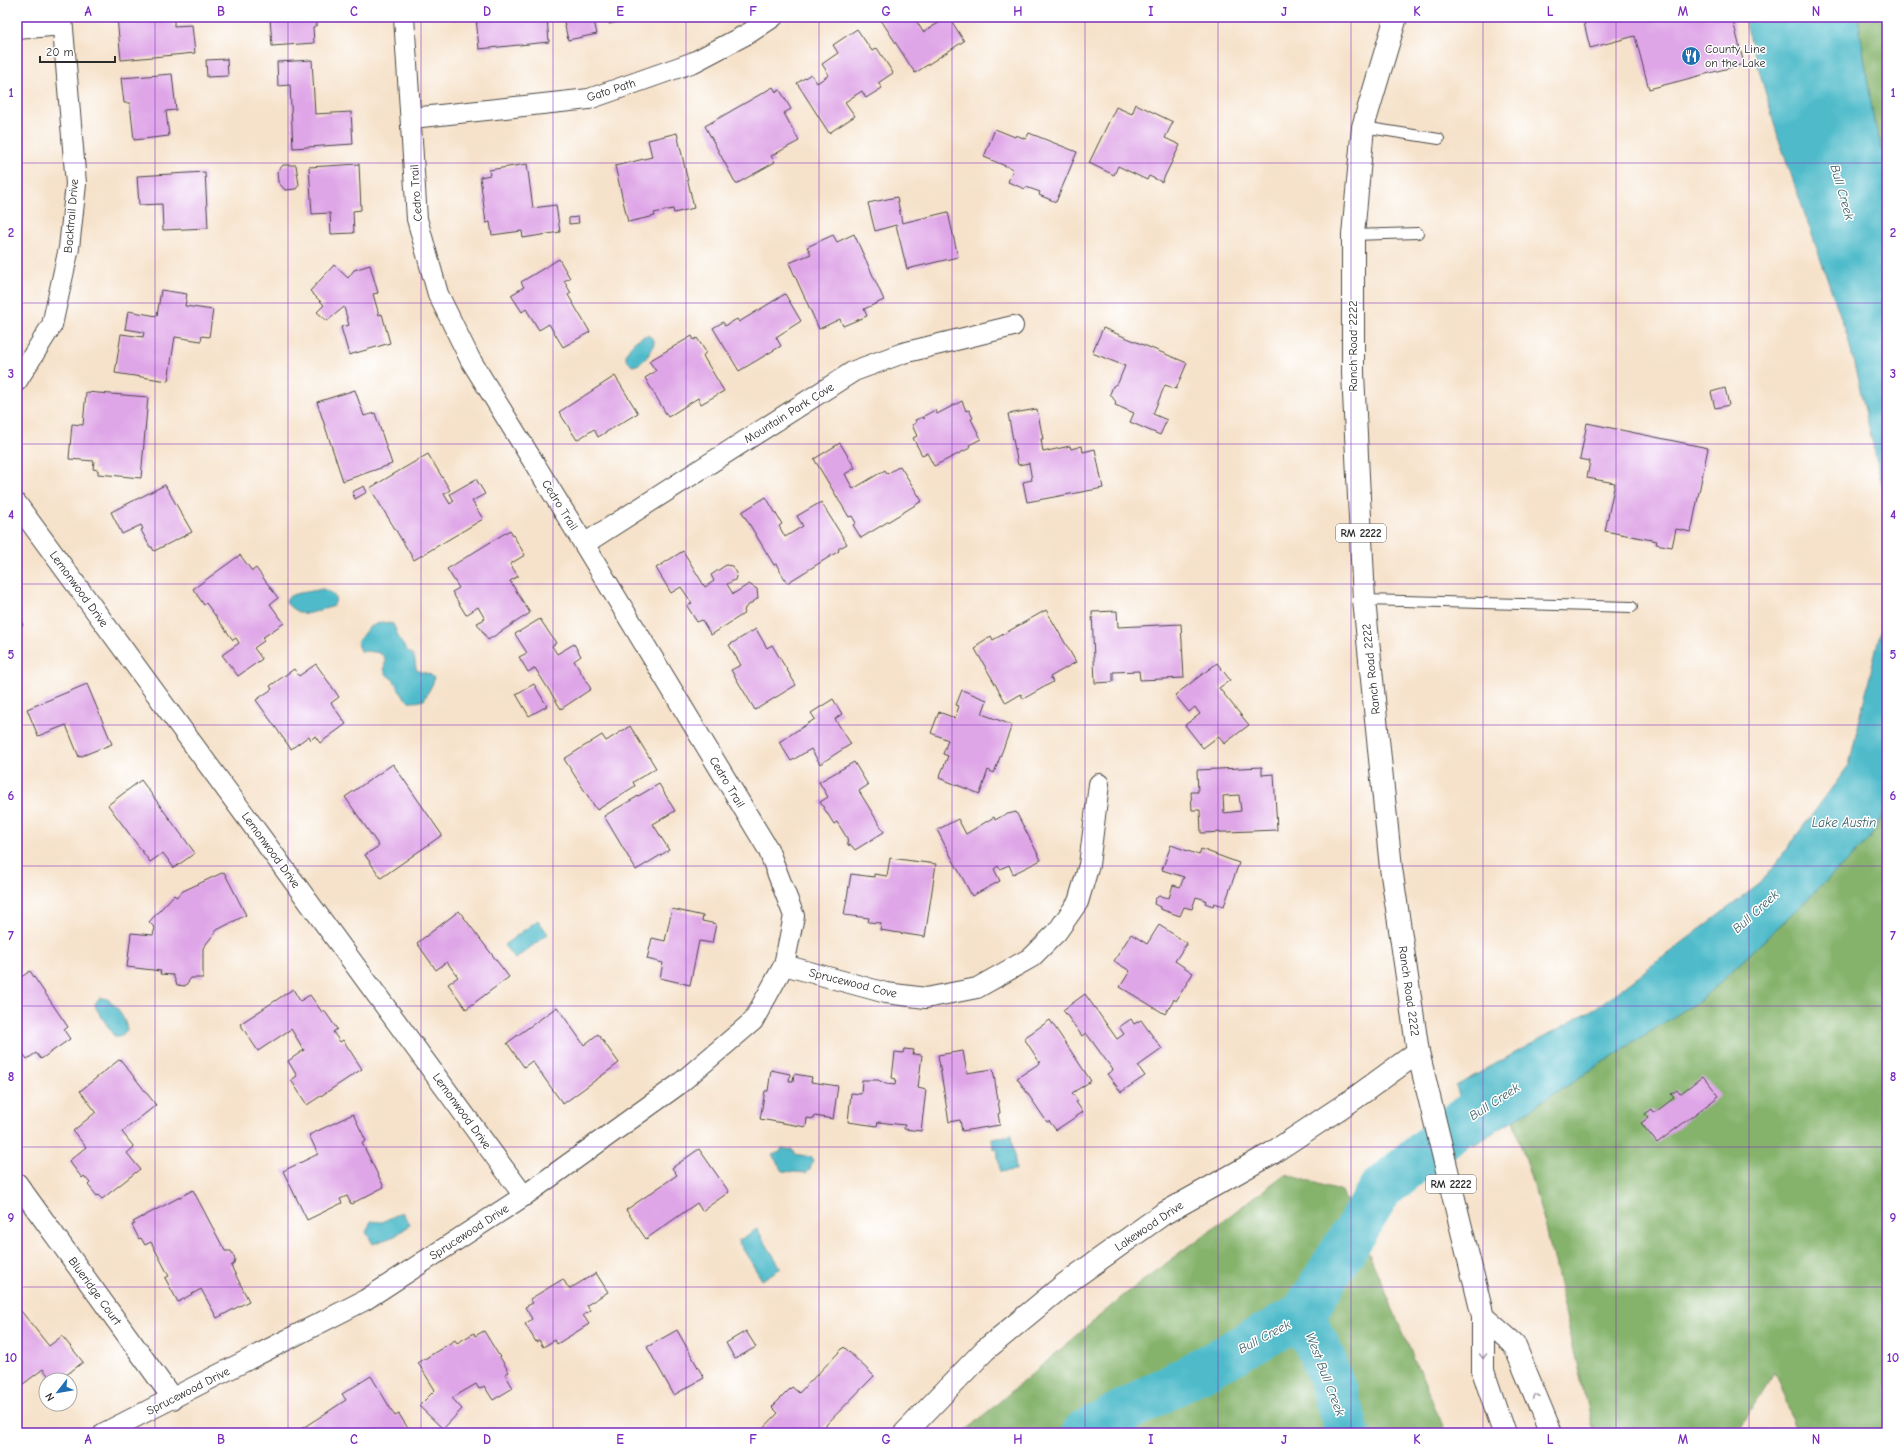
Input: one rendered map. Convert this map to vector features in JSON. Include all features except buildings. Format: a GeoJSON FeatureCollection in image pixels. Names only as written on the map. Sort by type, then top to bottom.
{"type":"FeatureCollection","features":[{"type":"Feature","properties":{"kind":"main road","name":"Ranch Road 2222"},"geometry":{"type":"LineString","coordinates":[[1396,17],[1363,127],[1353,235],[1353,373],[1364,600],[1391,868],[1418,1052],[1483,1316],[1483,1371],[1504,1433]]}},
{"type":"Feature","properties":{"kind":"main road","name":"Lakewood Drive"},"geometry":{"type":"LineString","coordinates":[[905,1433],[985,1350],[1065,1284],[1163,1214],[1272,1153],[1356,1098],[1418,1052]]}},
{"type":"Feature","properties":{"kind":"main road"},"geometry":{"type":"LineString","coordinates":[[1483,1316],[1514,1344],[1551,1433]]}},
{"type":"Feature","properties":{"kind":"street","name":"Cedro Trail"},"geometry":{"type":"LineString","coordinates":[[404,17],[412,118],[417,219],[438,294],[470,359],[584,544],[768,849],[794,916],[784,965]]}},
{"type":"Feature","properties":{"kind":"street","name":"Gato Path"},"geometry":{"type":"LineString","coordinates":[[412,118],[589,99],[694,62],[773,17]]}},
{"type":"Feature","properties":{"kind":"street"},"geometry":{"type":"LineString","coordinates":[[17,29],[62,21]]}},
{"type":"Feature","properties":{"kind":"street","name":"Backtrail Drive"},"geometry":{"type":"LineString","coordinates":[[17,381],[52,325],[69,248],[76,184],[62,21]]}},
{"type":"Feature","properties":{"kind":"street","name":"Mountain Park Cove"},"geometry":{"type":"LineString","coordinates":[[584,544],[854,372],[903,353],[1013,326]]}},
{"type":"Feature","properties":{"kind":"street","name":"Lemonwood Drive"},"geometry":{"type":"LineString","coordinates":[[17,504],[524,1196]]}},
{"type":"Feature","properties":{"kind":"street","name":"Sprucewood Cove"},"geometry":{"type":"LineString","coordinates":[[784,965],[886,993],[926,998],[977,988],[1032,957],[1057,932],[1078,902],[1089,865],[1098,784]]}},
{"type":"Feature","properties":{"kind":"street","name":"Sprucewood Drive"},"geometry":{"type":"LineString","coordinates":[[104,1433],[365,1300],[524,1196],[678,1085],[753,1021],[784,965]]}},
{"type":"Feature","properties":{"kind":"street","name":"Blueridge Court"},"geometry":{"type":"LineString","coordinates":[[17,1183],[173,1399]]}},
{"type":"Feature","properties":{"kind":"lane"},"geometry":{"type":"LineString","coordinates":[[1363,127],[1439,139]]}},
{"type":"Feature","properties":{"kind":"lane"},"geometry":{"type":"LineString","coordinates":[[1353,235],[1418,233]]}},
{"type":"Feature","properties":{"kind":"lane"},"geometry":{"type":"LineString","coordinates":[[1364,600],[1632,607]]}},
{"type":"Feature","properties":{"kind":"green space"},"geometry":{"type":"Polygon","coordinates":[[[1858,17],[1887,17],[1887,168],[1873,116],[1858,17]]]}},
{"type":"Feature","properties":{"kind":"green space"},"geometry":{"type":"Polygon","coordinates":[[[1887,805],[1887,1433],[1798,1433],[1774,1372],[1737,1433],[1593,1433],[1546,1228],[1513,1120],[1706,996],[1869,840],[1887,805]]]}},
{"type":"Feature","properties":{"kind":"green space"},"geometry":{"type":"Polygon","coordinates":[[[1285,1174],[1342,1191],[1446,1433],[963,1433],[1123,1296],[1285,1174]]]}},
{"type":"Feature","properties":{"kind":"water"},"geometry":{"type":"Polygon","coordinates":[[[1744,17],[1858,17],[1873,116],[1887,168],[1887,505],[1848,338],[1778,137],[1744,17]]]}},
{"type":"Feature","properties":{"kind":"water"},"geometry":{"type":"Polygon","coordinates":[[[648,335],[654,340],[650,353],[640,363],[632,366],[626,359],[626,355],[630,347],[640,338],[648,335]]]}},
{"type":"Feature","properties":{"kind":"water"},"geometry":{"type":"Polygon","coordinates":[[[322,589],[329,591],[334,595],[336,601],[332,607],[303,613],[292,609],[286,603],[288,597],[292,595],[322,589]]]}},
{"type":"Feature","properties":{"kind":"water","name":"Lake Austin"},"geometry":{"type":"Polygon","coordinates":[[[1887,603],[1887,805],[1869,840],[1706,996],[1474,1145],[1456,1086],[1597,1007],[1761,883],[1849,765],[1887,603]]]}},
{"type":"Feature","properties":{"kind":"water"},"geometry":{"type":"Polygon","coordinates":[[[381,622],[393,624],[401,643],[413,656],[416,669],[420,672],[430,674],[434,678],[424,700],[412,702],[405,698],[394,681],[385,672],[385,659],[383,656],[378,653],[361,651],[357,642],[368,628],[381,622]]]}},
{"type":"Feature","properties":{"kind":"water"},"geometry":{"type":"Polygon","coordinates":[[[538,920],[548,934],[515,959],[504,945],[538,920]]]}},
{"type":"Feature","properties":{"kind":"water"},"geometry":{"type":"Polygon","coordinates":[[[100,998],[109,1000],[121,1014],[127,1030],[121,1036],[114,1036],[96,1008],[95,1003],[100,998]]]}},
{"type":"Feature","properties":{"kind":"water"},"geometry":{"type":"Polygon","coordinates":[[[1012,1135],[1016,1170],[1000,1172],[997,1148],[993,1149],[992,1138],[1012,1135]]]}},
{"type":"Feature","properties":{"kind":"water"},"geometry":{"type":"Polygon","coordinates":[[[782,1148],[793,1150],[795,1154],[811,1157],[813,1160],[810,1170],[806,1173],[783,1171],[772,1155],[780,1152],[782,1148]]]}},
{"type":"Feature","properties":{"kind":"water"},"geometry":{"type":"Polygon","coordinates":[[[402,1212],[410,1225],[395,1236],[373,1244],[366,1232],[371,1221],[382,1222],[402,1212]]]}},
{"type":"Feature","properties":{"kind":"water"},"geometry":{"type":"Polygon","coordinates":[[[757,1229],[781,1268],[762,1280],[738,1241],[757,1229]]]}},
{"type":"Feature","properties":{"kind":"waterway","name":"Bull Creek"},"geometry":{"type":"LineString","coordinates":[[1084,1433],[1303,1315],[1381,1189],[1466,1118],[1518,1085]]}},
{"type":"Feature","properties":{"kind":"waterway","name":"West Bull Creek"},"geometry":{"type":"LineString","coordinates":[[1303,1315],[1325,1363],[1348,1433]]}},
{"type":"Feature","properties":{"kind":"place","name":"County Line on the Lake"},"geometry":{"type":"Point","coordinates":[1691,56]}}]}
